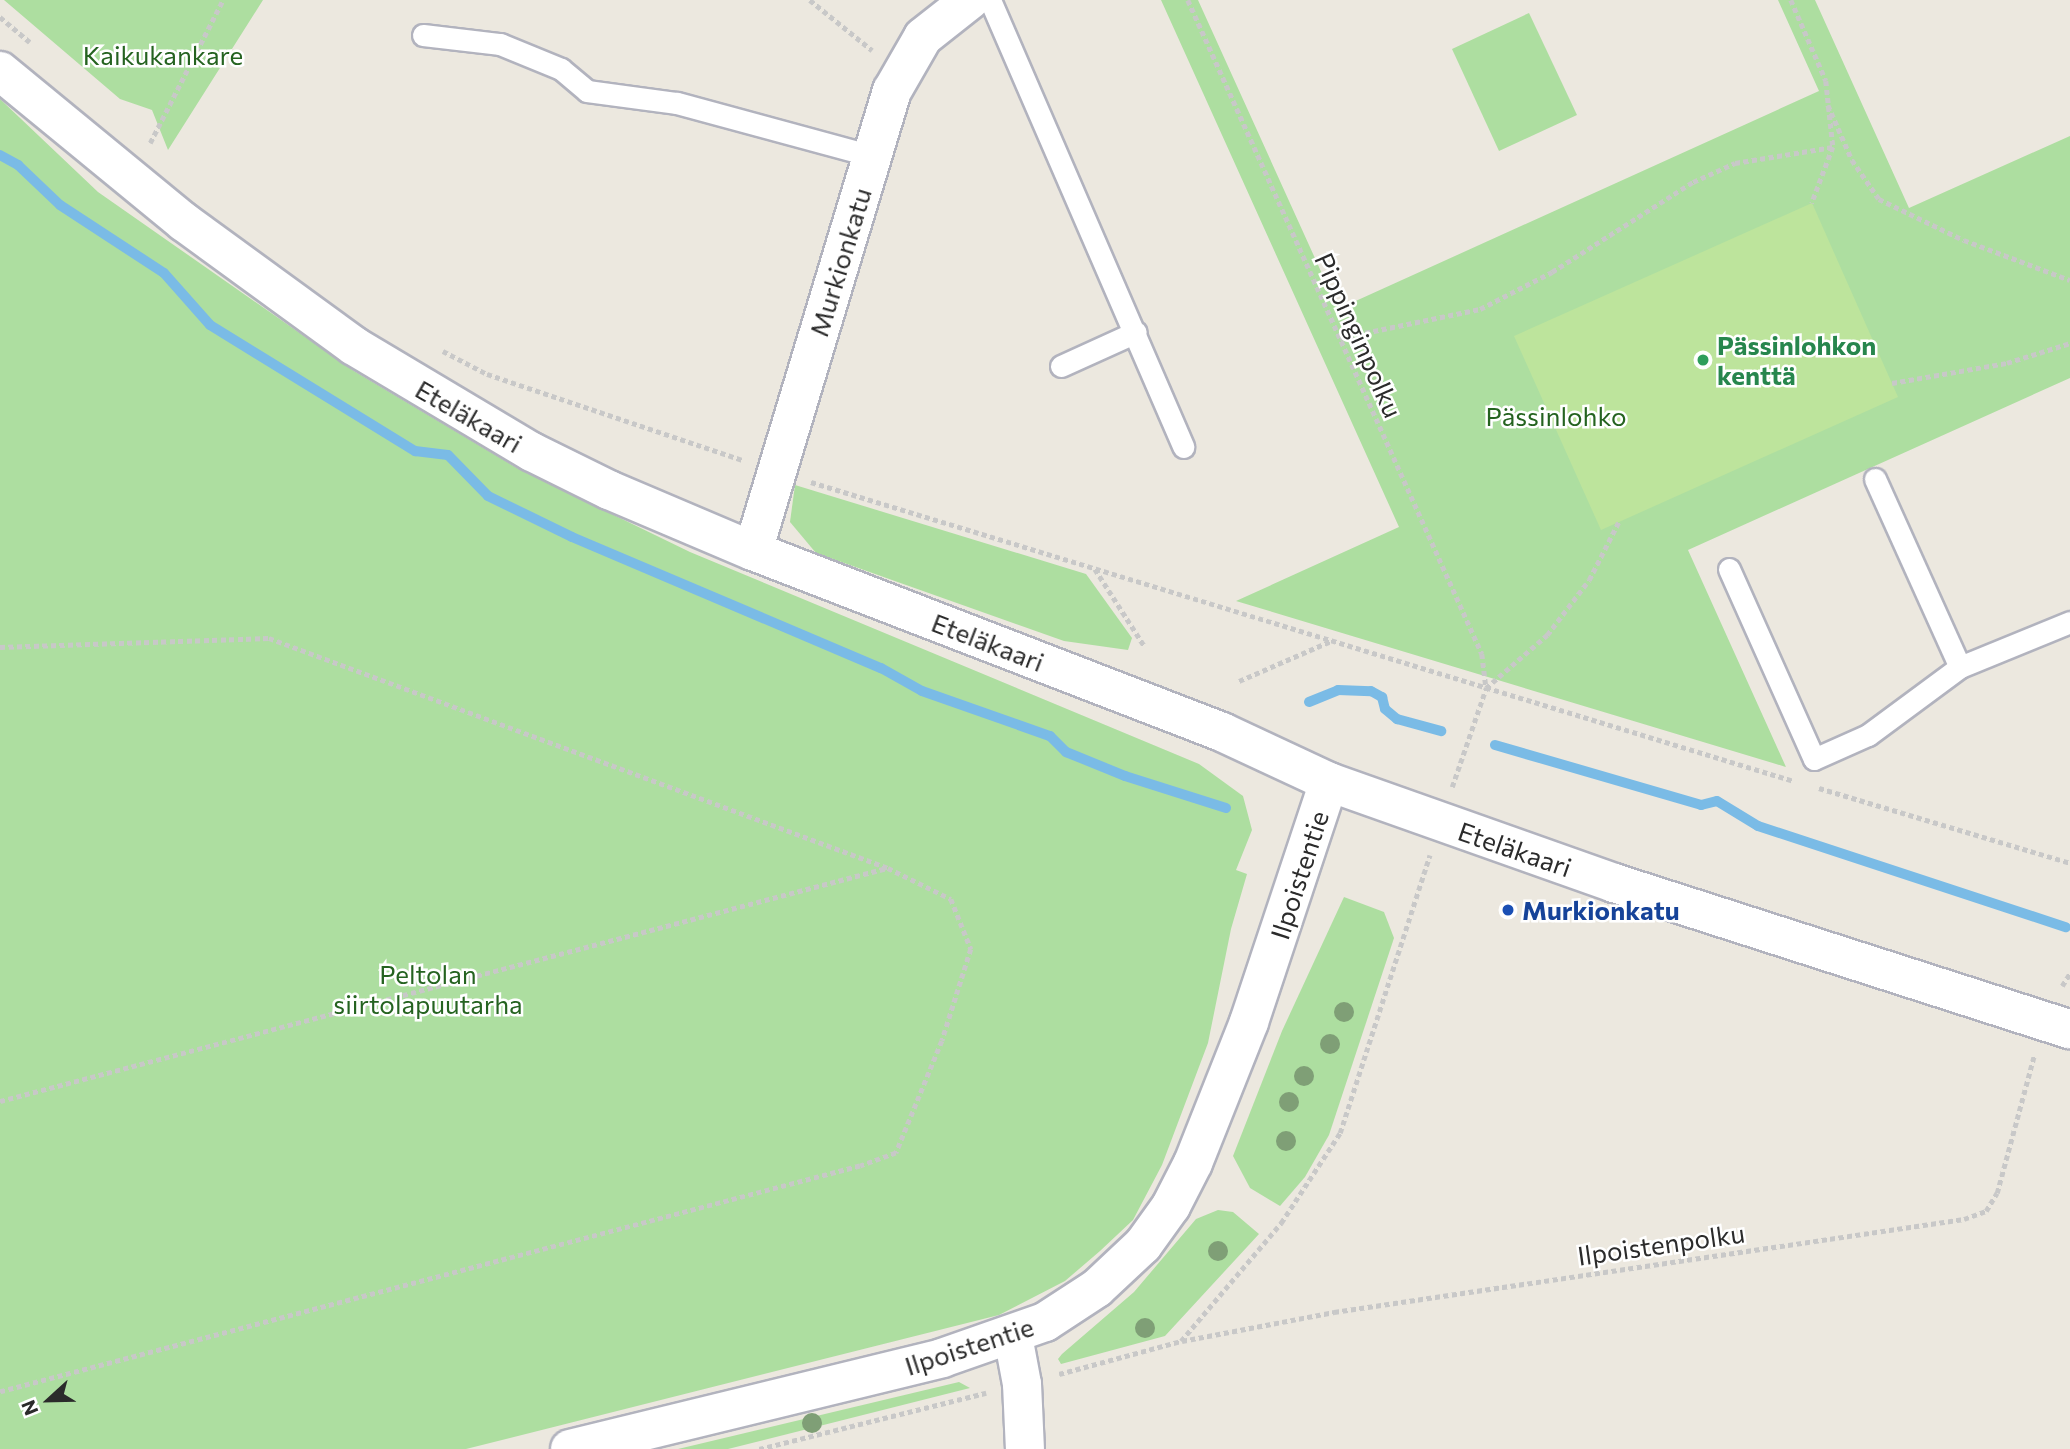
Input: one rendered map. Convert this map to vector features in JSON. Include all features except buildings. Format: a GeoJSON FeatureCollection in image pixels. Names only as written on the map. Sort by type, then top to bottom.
{"type":"FeatureCollection","features":[{"type":"Feature","properties":{"kind":"main road","name":"Murkionkatu"},"geometry":{"type":"LineString","coordinates":[[753,551],[872,156],[901,71],[934,24],[970,0]]}},
{"type":"Feature","properties":{"kind":"main road","name":"Eteläkaari"},"geometry":{"type":"LineString","coordinates":[[0,71],[184,222],[354,346],[532,452],[753,551],[1222,732],[1329,782],[1440,823],[2070,1029]]}},
{"type":"Feature","properties":{"kind":"main road","name":"Ilpoistentie"},"geometry":{"type":"LineString","coordinates":[[570,1449],[942,1358],[1013,1336],[1045,1322],[1097,1288],[1143,1245],[1171,1206],[1249,1022],[1329,782]]}},
{"type":"Feature","properties":{"kind":"main road"},"geometry":{"type":"LineString","coordinates":[[1013,1336],[1022,1384],[1025,1449]]}},
{"type":"Feature","properties":{"kind":"lane"},"geometry":{"type":"LineString","coordinates":[[990,0],[1136,332],[1183,447]]}},
{"type":"Feature","properties":{"kind":"lane"},"geometry":{"type":"LineString","coordinates":[[424,34],[500,44],[561,69],[587,91],[677,103],[872,156]]}},
{"type":"Feature","properties":{"kind":"lane"},"geometry":{"type":"LineString","coordinates":[[1061,366],[1136,332]]}},
{"type":"Feature","properties":{"kind":"lane"},"geometry":{"type":"LineString","coordinates":[[1875,479],[1960,667]]}},
{"type":"Feature","properties":{"kind":"lane"},"geometry":{"type":"LineString","coordinates":[[1729,569],[1814,759],[1868,735],[1960,667],[2070,622]]}},
{"type":"Feature","properties":{"kind":"path"},"geometry":{"type":"LineString","coordinates":[[150,143],[223,0]]}},
{"type":"Feature","properties":{"kind":"path"},"geometry":{"type":"LineString","coordinates":[[810,0],[901,71]]}},
{"type":"Feature","properties":{"kind":"path","name":"Pippinginpolku"},"geometry":{"type":"LineString","coordinates":[[1188,0],[1482,654],[1486,688]]}},
{"type":"Feature","properties":{"kind":"path"},"geometry":{"type":"LineString","coordinates":[[1791,0],[1826,81],[1833,147],[1812,203]]}},
{"type":"Feature","properties":{"kind":"path"},"geometry":{"type":"LineString","coordinates":[[0,17],[32,44]]}},
{"type":"Feature","properties":{"kind":"path"},"geometry":{"type":"LineString","coordinates":[[1828,104],[1852,160],[1879,199],[1964,240],[2070,280]]}},
{"type":"Feature","properties":{"kind":"path"},"geometry":{"type":"LineString","coordinates":[[139,134],[160,151]]}},
{"type":"Feature","properties":{"kind":"path"},"geometry":{"type":"LineString","coordinates":[[1340,338],[1480,309],[1552,272],[1693,182],[1735,163],[1833,147]]}},
{"type":"Feature","properties":{"kind":"path"},"geometry":{"type":"LineString","coordinates":[[1892,383],[2007,363],[2070,342]]}},
{"type":"Feature","properties":{"kind":"path"},"geometry":{"type":"LineString","coordinates":[[430,344],[487,374],[778,472],[2070,863]]}},
{"type":"Feature","properties":{"kind":"path"},"geometry":{"type":"LineString","coordinates":[[1181,1341],[1281,1223],[1340,1133],[1486,688],[1547,635],[1589,580],[1619,521]]}},
{"type":"Feature","properties":{"kind":"path"},"geometry":{"type":"LineString","coordinates":[[1094,568],[1145,647]]}},
{"type":"Feature","properties":{"kind":"path"},"geometry":{"type":"LineString","coordinates":[[0,647],[269,638],[888,868],[951,899],[971,950],[942,1041],[896,1153],[860,1166],[0,1392]]}},
{"type":"Feature","properties":{"kind":"path"},"geometry":{"type":"LineString","coordinates":[[1239,681],[1331,641]]}},
{"type":"Feature","properties":{"kind":"path"},"geometry":{"type":"LineString","coordinates":[[0,1101],[888,868]]}},
{"type":"Feature","properties":{"kind":"path","name":"Ilpoistenpolku"},"geometry":{"type":"LineString","coordinates":[[1048,1377],[1181,1341],[1335,1312],[1964,1219],[1986,1211],[1997,1193],[2034,1056]]}},
{"type":"Feature","properties":{"kind":"path"},"geometry":{"type":"LineString","coordinates":[[759,1449],[990,1392]]}},
{"type":"Feature","properties":{"kind":"green space","name":"Kaikukankare"},"geometry":{"type":"Polygon","coordinates":[[[4,0],[263,0],[168,150],[152,110],[120,99],[4,0]]]}},
{"type":"Feature","properties":{"kind":"green space","name":"Pässinlohko"},"geometry":{"type":"Polygon","coordinates":[[[1161,0],[1198,0],[1338,309],[1819,91],[1778,0],[1815,0],[1909,208],[2070,136],[2070,378],[1688,550],[1786,767],[1236,601],[1399,527],[1161,0]]]}},
{"type":"Feature","properties":{"kind":"green space"},"geometry":{"type":"Polygon","coordinates":[[[1529,13],[1577,115],[1499,151],[1452,49],[1529,13]]]}},
{"type":"Feature","properties":{"kind":"green space","name":"Peltolan siirtolapuutarha"},"geometry":{"type":"Polygon","coordinates":[[[0,99],[98,192],[354,371],[517,468],[690,552],[1199,764],[1243,796],[1252,830],[1236,870],[1247,874],[1231,929],[1208,1043],[1162,1165],[1133,1220],[1065,1281],[999,1315],[466,1449],[0,1449],[0,99]]]}},
{"type":"Feature","properties":{"kind":"green space","name":"Pässinlohkon kenttä"},"geometry":{"type":"Polygon","coordinates":[[[1812,203],[1898,397],[1601,530],[1514,336],[1812,203]]]}},
{"type":"Feature","properties":{"kind":"green space"},"geometry":{"type":"Polygon","coordinates":[[[795,485],[1086,574],[1132,638],[1128,650],[1064,641],[816,553],[790,522],[795,485]]]}},
{"type":"Feature","properties":{"kind":"green space"},"geometry":{"type":"Polygon","coordinates":[[[1344,897],[1384,912],[1394,938],[1329,1135],[1305,1177],[1280,1206],[1250,1188],[1233,1156],[1282,1031],[1344,897]]]}},
{"type":"Feature","properties":{"kind":"green space"},"geometry":{"type":"Polygon","coordinates":[[[1218,1210],[1233,1212],[1259,1234],[1165,1336],[1061,1364],[1058,1359],[1062,1354],[1134,1292],[1196,1219],[1218,1210]]]}},
{"type":"Feature","properties":{"kind":"green space"},"geometry":{"type":"Polygon","coordinates":[[[959,1382],[970,1388],[728,1449],[678,1449],[959,1382]]]}},
{"type":"Feature","properties":{"kind":"waterway"},"geometry":{"type":"LineString","coordinates":[[0,155],[18,165],[60,205],[164,273],[210,325],[415,451],[448,455],[488,496],[572,537],[881,668],[922,691],[1050,736],[1066,752],[1125,776],[1226,808]]}},
{"type":"Feature","properties":{"kind":"waterway"},"geometry":{"type":"LineString","coordinates":[[1309,702],[1338,690],[1371,691],[1382,697],[1385,709],[1397,719],[1441,731]]}},
{"type":"Feature","properties":{"kind":"waterway"},"geometry":{"type":"LineString","coordinates":[[1495,745],[1701,805],[1717,801],[1758,826],[2066,927]]}},
{"type":"Feature","properties":{"kind":"place","name":"Pässinlohkon kenttä"},"geometry":{"type":"Point","coordinates":[1703,360]}},
{"type":"Feature","properties":{"kind":"place","name":"Murkionkatu"},"geometry":{"type":"Point","coordinates":[1508,910]}}]}
